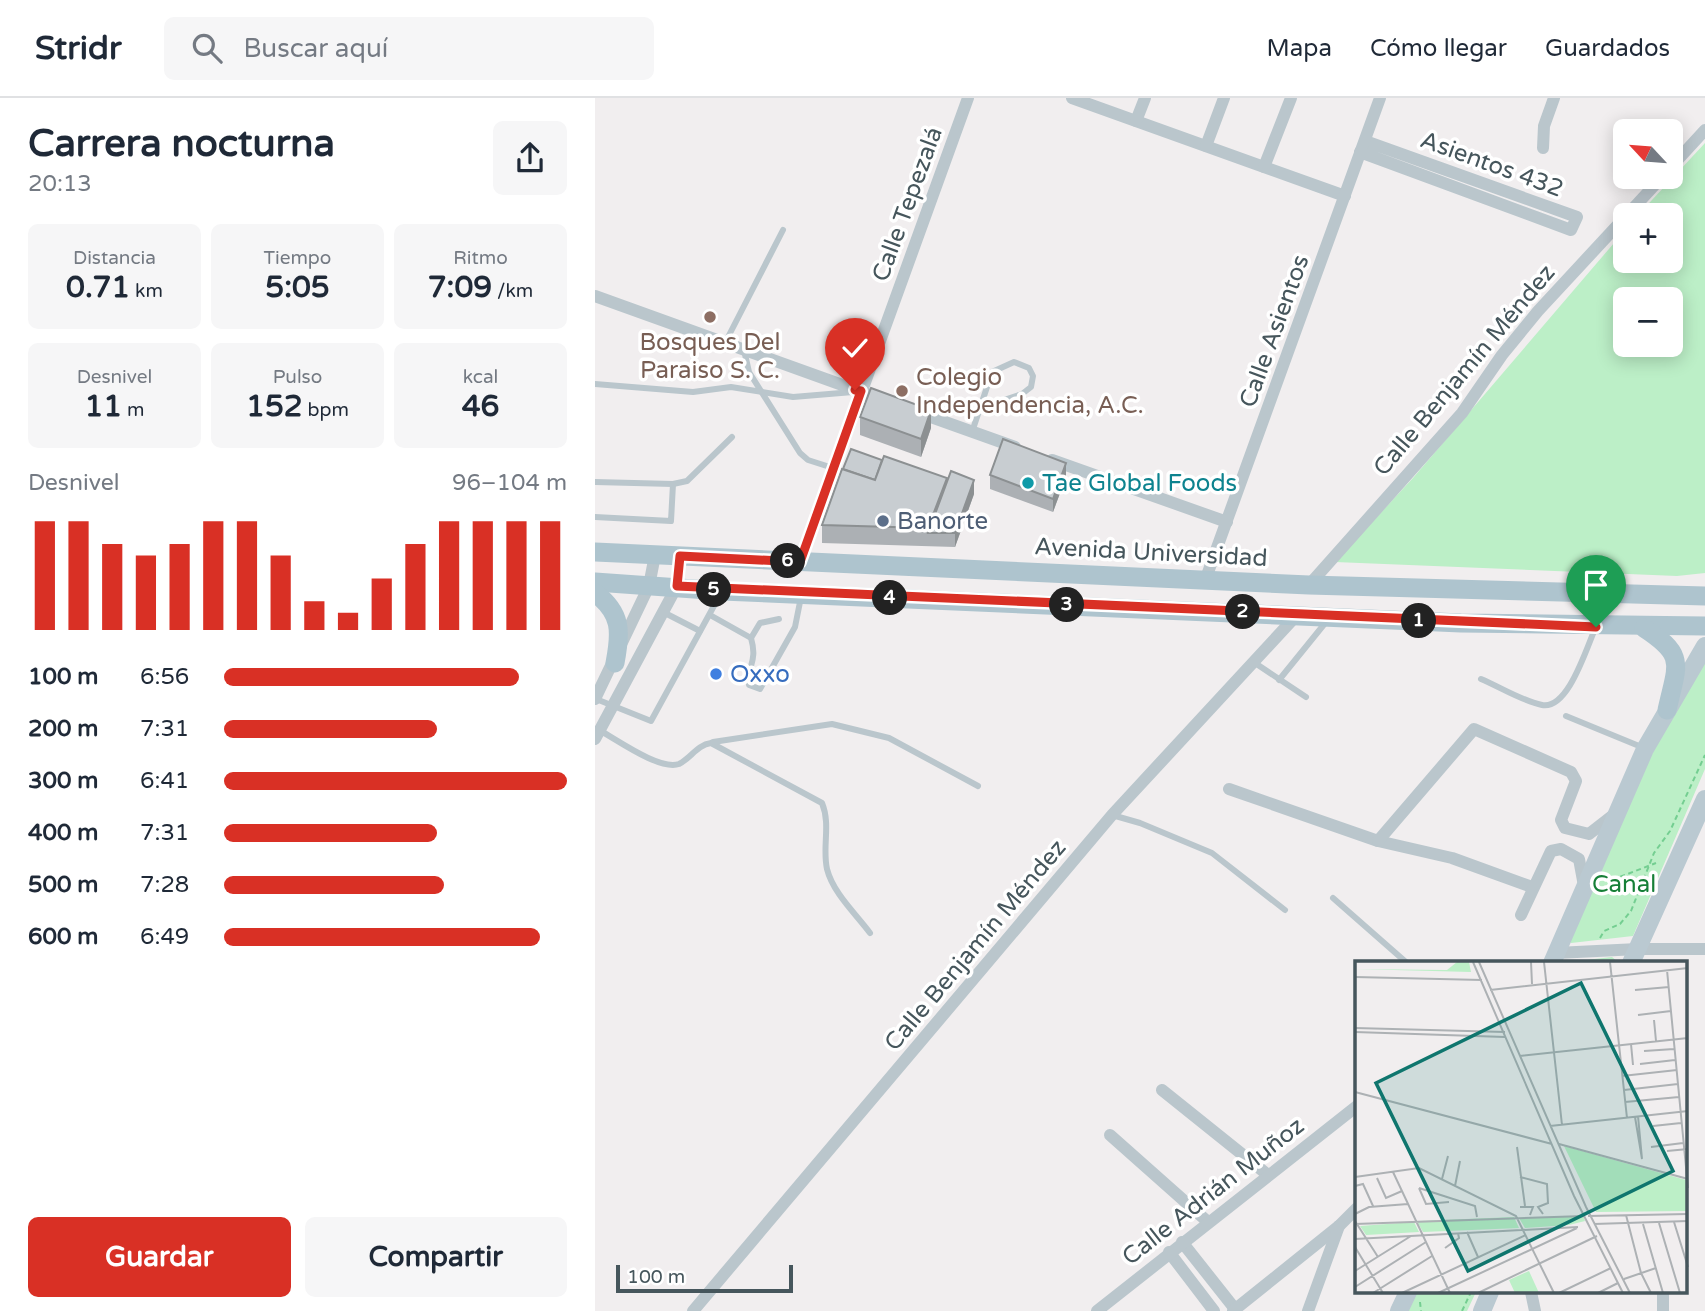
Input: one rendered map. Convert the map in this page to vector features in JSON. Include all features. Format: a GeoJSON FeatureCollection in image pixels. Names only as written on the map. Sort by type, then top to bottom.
{"type":"FeatureCollection","features":[{"type":"Feature","properties":{"kind":"main road","name":"Avenida Universidad"},"geometry":{"type":"LineString","coordinates":[[595,552],[1206,578],[1309,585],[1705,596]]}},
{"type":"Feature","properties":{"kind":"main road"},"geometry":{"type":"LineString","coordinates":[[595,582],[722,591],[1596,627],[1705,626]]}},
{"type":"Feature","properties":{"kind":"main road"},"geometry":{"type":"LineString","coordinates":[[1676,597],[1705,589]]}},
{"type":"Feature","properties":{"kind":"main road"},"geometry":{"type":"LineString","coordinates":[[595,593],[609,603],[618,623],[619,639],[615,663]]}},
{"type":"Feature","properties":{"kind":"main road"},"geometry":{"type":"LineString","coordinates":[[1644,628],[1668,643],[1675,655],[1676,668],[1667,710]]}},
{"type":"Feature","properties":{"kind":"street","name":"Calle Tepezalá"},"geometry":{"type":"LineString","coordinates":[[800,562],[858,391],[968,98]]}},
{"type":"Feature","properties":{"kind":"street"},"geometry":{"type":"LineString","coordinates":[[1072,98],[1345,196]]}},
{"type":"Feature","properties":{"kind":"street"},"geometry":{"type":"LineString","coordinates":[[1136,121],[1145,98]]}},
{"type":"Feature","properties":{"kind":"street"},"geometry":{"type":"LineString","coordinates":[[1206,146],[1224,98]]}},
{"type":"Feature","properties":{"kind":"street"},"geometry":{"type":"LineString","coordinates":[[1264,167],[1290,98]]}},
{"type":"Feature","properties":{"kind":"street","name":"Calle Asientos"},"geometry":{"type":"LineString","coordinates":[[1206,578],[1380,98]]}},
{"type":"Feature","properties":{"kind":"street"},"geometry":{"type":"LineString","coordinates":[[1543,148],[1544,126],[1554,98]]}},
{"type":"Feature","properties":{"kind":"street"},"geometry":{"type":"LineString","coordinates":[[1683,154],[1705,130]]}},
{"type":"Feature","properties":{"kind":"street","name":"Asientos 432"},"geometry":{"type":"LineString","coordinates":[[1362,147],[1492,194],[1571,230],[1577,217],[1492,194]]}},
{"type":"Feature","properties":{"kind":"street","name":"Calle Benjamín Méndez"},"geometry":{"type":"LineString","coordinates":[[1638,203],[1651,189]]}},
{"type":"Feature","properties":{"kind":"street","name":"Calle Benjamín Méndez"},"geometry":{"type":"LineString","coordinates":[[1309,585],[1462,412],[1502,355],[1538,311],[1613,230]]}},
{"type":"Feature","properties":{"kind":"street"},"geometry":{"type":"LineString","coordinates":[[595,296],[1227,522]]}},
{"type":"Feature","properties":{"kind":"street"},"geometry":{"type":"LineString","coordinates":[[595,699],[615,663],[649,586],[655,555]]}},
{"type":"Feature","properties":{"kind":"street"},"geometry":{"type":"LineString","coordinates":[[597,732],[677,586],[680,556]]}},
{"type":"Feature","properties":{"kind":"street","name":"Calle Benjamín Méndez"},"geometry":{"type":"LineString","coordinates":[[693,1311],[1112,816],[1297,615]]}},
{"type":"Feature","properties":{"kind":"street"},"geometry":{"type":"LineString","coordinates":[[1551,960],[1592,882],[1618,812],[1646,749],[1705,646]]}},
{"type":"Feature","properties":{"kind":"street"},"geometry":{"type":"LineString","coordinates":[[1378,841],[1474,729],[1571,772],[1575,787],[1562,824],[1576,832],[1589,834]]}},
{"type":"Feature","properties":{"kind":"street"},"geometry":{"type":"LineString","coordinates":[[1229,789],[1378,841],[1452,858],[1532,887]]}},
{"type":"Feature","properties":{"kind":"street"},"geometry":{"type":"LineString","coordinates":[[1634,956],[1705,799]]}},
{"type":"Feature","properties":{"kind":"street"},"geometry":{"type":"LineString","coordinates":[[1579,859],[1580,847],[1589,834],[1618,812]]}},
{"type":"Feature","properties":{"kind":"street"},"geometry":{"type":"LineString","coordinates":[[1521,915],[1551,851],[1561,849],[1579,859],[1592,882]]}},
{"type":"Feature","properties":{"kind":"street"},"geometry":{"type":"LineString","coordinates":[[1551,960],[1594,951],[1634,956],[1668,956],[1705,949]]}},
{"type":"Feature","properties":{"kind":"street"},"geometry":{"type":"LineString","coordinates":[[1162,1090],[1268,1175]]}},
{"type":"Feature","properties":{"kind":"street","name":"Calle Adrián Muñoz"},"geometry":{"type":"LineString","coordinates":[[1097,1311],[1355,1108]]}},
{"type":"Feature","properties":{"kind":"street"},"geometry":{"type":"LineString","coordinates":[[1110,1135],[1208,1222]]}},
{"type":"Feature","properties":{"kind":"street"},"geometry":{"type":"LineString","coordinates":[[1182,1242],[1234,1310],[1339,1226],[1355,1210]]}},
{"type":"Feature","properties":{"kind":"street"},"geometry":{"type":"LineString","coordinates":[[1308,1311],[1339,1226]]}},
{"type":"Feature","properties":{"kind":"street"},"geometry":{"type":"LineString","coordinates":[[1169,1252],[1214,1311]]}},
{"type":"Feature","properties":{"kind":"street"},"geometry":{"type":"LineString","coordinates":[[1399,1311],[1407,1294]]}},
{"type":"Feature","properties":{"kind":"street"},"geometry":{"type":"LineString","coordinates":[[1482,1311],[1489,1294]]}},
{"type":"Feature","properties":{"kind":"lane"},"geometry":{"type":"LineString","coordinates":[[725,343],[783,230]]}},
{"type":"Feature","properties":{"kind":"lane"},"geometry":{"type":"LineString","coordinates":[[744,350],[749,372],[763,390],[800,453],[808,460],[833,468]]}},
{"type":"Feature","properties":{"kind":"lane"},"geometry":{"type":"LineString","coordinates":[[972,432],[977,409],[992,372],[1013,362],[1029,368],[1033,376],[1031,387],[1022,394],[977,409]]}},
{"type":"Feature","properties":{"kind":"lane"},"geometry":{"type":"LineString","coordinates":[[595,384],[692,391],[731,387],[763,390],[793,397],[858,391]]}},
{"type":"Feature","properties":{"kind":"lane"},"geometry":{"type":"LineString","coordinates":[[595,482],[673,484],[687,481],[732,437]]}},
{"type":"Feature","properties":{"kind":"lane"},"geometry":{"type":"LineString","coordinates":[[595,517],[671,521],[673,484]]}},
{"type":"Feature","properties":{"kind":"lane"},"geometry":{"type":"LineString","coordinates":[[595,699],[614,704],[651,721],[722,591]]}},
{"type":"Feature","properties":{"kind":"lane"},"geometry":{"type":"LineString","coordinates":[[711,615],[751,638],[756,654],[748,676],[749,685],[761,689],[795,627],[801,594]]}},
{"type":"Feature","properties":{"kind":"lane"},"geometry":{"type":"LineString","coordinates":[[663,612],[701,631]]}},
{"type":"Feature","properties":{"kind":"lane"},"geometry":{"type":"LineString","coordinates":[[1279,680],[1330,616]]}},
{"type":"Feature","properties":{"kind":"lane"},"geometry":{"type":"LineString","coordinates":[[751,638],[760,623],[779,619]]}},
{"type":"Feature","properties":{"kind":"lane"},"geometry":{"type":"LineString","coordinates":[[1481,679],[1543,705],[1555,704],[1566,693],[1596,627]]}},
{"type":"Feature","properties":{"kind":"lane"},"geometry":{"type":"LineString","coordinates":[[1255,663],[1306,697]]}},
{"type":"Feature","properties":{"kind":"lane"},"geometry":{"type":"LineString","coordinates":[[1566,716],[1646,749]]}},
{"type":"Feature","properties":{"kind":"lane"},"geometry":{"type":"LineString","coordinates":[[597,732],[660,764],[673,766],[684,761],[702,744],[831,724],[889,738],[978,786]]}},
{"type":"Feature","properties":{"kind":"lane"},"geometry":{"type":"LineString","coordinates":[[711,743],[822,803],[827,815],[827,867],[832,884],[870,933]]}},
{"type":"Feature","properties":{"kind":"lane"},"geometry":{"type":"LineString","coordinates":[[1112,816],[1140,823],[1212,853],[1285,910]]}},
{"type":"Feature","properties":{"kind":"lane"},"geometry":{"type":"LineString","coordinates":[[1333,898],[1405,961]]}},
{"type":"Feature","properties":{"kind":"path"},"geometry":{"type":"LineString","coordinates":[[1594,951],[1604,931],[1620,924],[1631,911],[1654,853],[1670,831],[1705,755]]}},
{"type":"Feature","properties":{"kind":"path"},"geometry":{"type":"LineString","coordinates":[[1592,882],[1612,880],[1656,863]]}},
{"type":"Feature","properties":{"kind":"path"},"geometry":{"type":"LineString","coordinates":[[1462,1311],[1470,1294]]}},
{"type":"Feature","properties":{"kind":"green space"},"geometry":{"type":"Polygon","coordinates":[[[1705,143],[1705,573],[1677,576],[1335,562],[1413,478],[1613,244],[1613,273],[1683,273],[1683,203],[1649,203],[1662,189],[1683,189],[1683,167],[1705,143]]]}},
{"type":"Feature","properties":{"kind":"green space","name":"Canal"},"geometry":{"type":"Polygon","coordinates":[[[1705,647],[1705,769],[1633,936],[1571,943],[1567,937],[1669,709],[1705,647]]]}},
{"type":"Feature","properties":{"kind":"green space"},"geometry":{"type":"Polygon","coordinates":[[[1612,957],[1617,961],[1577,961],[1612,957]]]}},
{"type":"Feature","properties":{"kind":"green space"},"geometry":{"type":"Polygon","coordinates":[[[1414,1294],[1475,1294],[1467,1311],[1406,1311],[1414,1294]]]}},
{"type":"Feature","properties":{"kind":"building"},"geometry":{"type":"Polygon","coordinates":[[[871,388],[931,410],[921,439],[860,417],[871,388]]]}},
{"type":"Feature","properties":{"kind":"building","name":"Tae Global Foods"},"geometry":{"type":"Polygon","coordinates":[[[1003,439],[1066,463],[1053,499],[990,475],[1003,439]]]}},
{"type":"Feature","properties":{"kind":"building"},"geometry":{"type":"Polygon","coordinates":[[[851,449],[882,460],[875,480],[843,469],[851,449]]]}},
{"type":"Feature","properties":{"kind":"building"},"geometry":{"type":"Polygon","coordinates":[[[884,456],[947,478],[928,528],[822,525],[842,469],[875,480],[884,456]]]}},
{"type":"Feature","properties":{"kind":"building"},"geometry":{"type":"Polygon","coordinates":[[[951,471],[974,480],[955,533],[928,533],[951,471]]]}},
{"type":"Feature","properties":{"kind":"place","name":"Bosques Del Paraiso S. C."},"geometry":{"type":"Point","coordinates":[710,317]}},
{"type":"Feature","properties":{"kind":"place","name":"Colegio Independencia, A.C."},"geometry":{"type":"Point","coordinates":[902,391]}},
{"type":"Feature","properties":{"kind":"place","name":"Tae Global Foods"},"geometry":{"type":"Point","coordinates":[1028,483]}},
{"type":"Feature","properties":{"kind":"place","name":"Banorte"},"geometry":{"type":"Point","coordinates":[883,521]}},
{"type":"Feature","properties":{"kind":"place","name":"Oxxo"},"geometry":{"type":"Point","coordinates":[716,674]}},
{"type":"Feature","properties":{"kind":"route"},"geometry":{"type":"LineString","coordinates":[[855,390],[861,391],[800,562],[680,556],[677,586],[722,591],[1596,627]]}}]}
